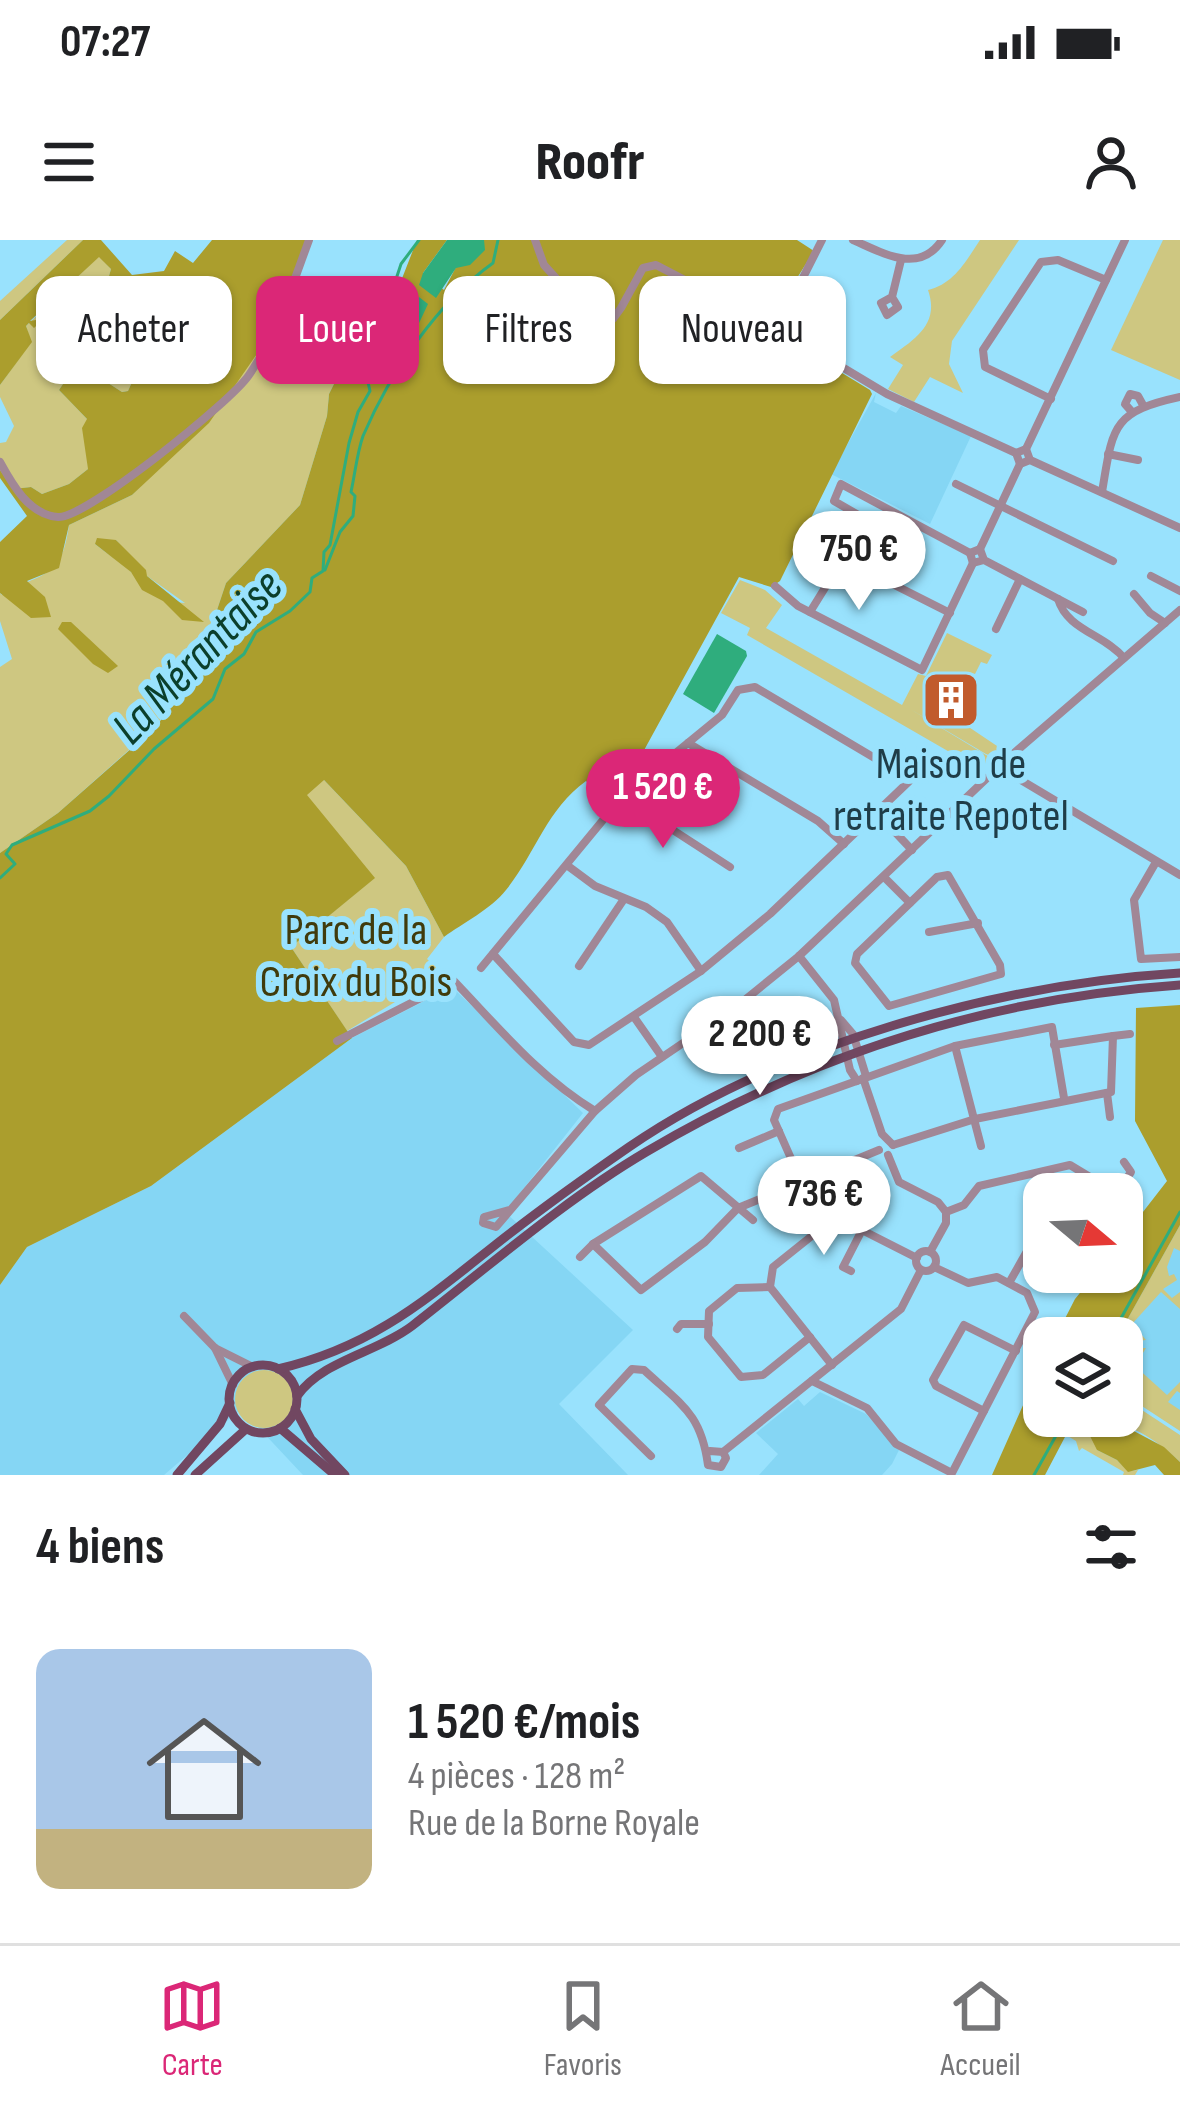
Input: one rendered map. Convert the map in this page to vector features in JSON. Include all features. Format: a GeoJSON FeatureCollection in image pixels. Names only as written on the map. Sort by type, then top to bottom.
{"type":"FeatureCollection","features":[{"type":"Feature","properties":{"kind":"main road"},"geometry":{"type":"LineString","coordinates":[[296,1409],[280,1429],[261,1433],[246,1429],[232,1413],[232,1385],[253,1367],[278,1369],[352,1346],[392,1325],[538,1211],[635,1143],[723,1094],[932,1014],[1030,991],[1180,973]]}},
{"type":"Feature","properties":{"kind":"main road"},"geometry":{"type":"LineString","coordinates":[[297,1396],[308,1381],[395,1339],[643,1153],[850,1047],[1033,1004],[1180,986]]}},
{"type":"Feature","properties":{"kind":"main road"},"geometry":{"type":"LineString","coordinates":[[278,1369],[291,1380],[296,1409],[311,1439],[345,1475]]}},
{"type":"Feature","properties":{"kind":"main road"},"geometry":{"type":"LineString","coordinates":[[177,1475],[220,1424],[230,1403]]}},
{"type":"Feature","properties":{"kind":"main road"},"geometry":{"type":"LineString","coordinates":[[195,1475],[246,1429]]}},
{"type":"Feature","properties":{"kind":"main road"},"geometry":{"type":"LineString","coordinates":[[280,1429],[335,1475]]}},
{"type":"Feature","properties":{"kind":"street"},"geometry":{"type":"LineString","coordinates":[[0,462],[34,510],[61,518],[87,508],[218,408],[245,381],[271,342],[310,240]]}},
{"type":"Feature","properties":{"kind":"street"},"geometry":{"type":"LineString","coordinates":[[535,240],[536,253],[547,269],[590,317],[602,323],[613,319],[643,268],[656,265],[677,276]]}},
{"type":"Feature","properties":{"kind":"street"},"geometry":{"type":"LineString","coordinates":[[805,276],[822,240]]}},
{"type":"Feature","properties":{"kind":"street"},"geometry":{"type":"LineString","coordinates":[[853,240],[901,260],[920,258],[942,240]]}},
{"type":"Feature","properties":{"kind":"street"},"geometry":{"type":"LineString","coordinates":[[775,586],[810,612],[922,670],[1125,240]]}},
{"type":"Feature","properties":{"kind":"street"},"geometry":{"type":"LineString","coordinates":[[892,297],[901,260]]}},
{"type":"Feature","properties":{"kind":"street"},"geometry":{"type":"LineString","coordinates":[[1052,399],[985,368],[983,350],[1041,262],[1058,260],[1106,280]]}},
{"type":"Feature","properties":{"kind":"street"},"geometry":{"type":"LineString","coordinates":[[846,370],[886,394],[1180,528]]}},
{"type":"Feature","properties":{"kind":"street"},"geometry":{"type":"LineString","coordinates":[[1132,412],[1125,404],[1130,394],[1138,396],[1143,405]]}},
{"type":"Feature","properties":{"kind":"street"},"geometry":{"type":"LineString","coordinates":[[1102,492],[1111,439],[1132,412],[1143,405],[1180,398]]}},
{"type":"Feature","properties":{"kind":"street"},"geometry":{"type":"LineString","coordinates":[[1108,454],[1138,460]]}},
{"type":"Feature","properties":{"kind":"street"},"geometry":{"type":"LineString","coordinates":[[810,612],[867,520],[834,501],[841,484],[1083,612]]}},
{"type":"Feature","properties":{"kind":"street"},"geometry":{"type":"LineString","coordinates":[[956,484],[1113,561]]}},
{"type":"Feature","properties":{"kind":"street"},"geometry":{"type":"LineString","coordinates":[[843,559],[950,613]]}},
{"type":"Feature","properties":{"kind":"street"},"geometry":{"type":"LineString","coordinates":[[1151,576],[1180,591]]}},
{"type":"Feature","properties":{"kind":"street"},"geometry":{"type":"LineString","coordinates":[[996,628],[1019,579]]}},
{"type":"Feature","properties":{"kind":"street"},"geometry":{"type":"LineString","coordinates":[[1134,594],[1165,622]]}},
{"type":"Feature","properties":{"kind":"street"},"geometry":{"type":"LineString","coordinates":[[1058,599],[1066,619],[1112,645],[1124,658]]}},
{"type":"Feature","properties":{"kind":"street"},"geometry":{"type":"LineString","coordinates":[[509,1210],[596,1111],[800,956],[999,767],[1180,610]]}},
{"type":"Feature","properties":{"kind":"street"},"geometry":{"type":"LineString","coordinates":[[481,968],[622,797],[722,715],[738,690],[755,687],[910,779]]}},
{"type":"Feature","properties":{"kind":"street"},"geometry":{"type":"LineString","coordinates":[[688,743],[818,821],[844,844]]}},
{"type":"Feature","properties":{"kind":"street"},"geometry":{"type":"LineString","coordinates":[[999,767],[1180,875]]}},
{"type":"Feature","properties":{"kind":"street"},"geometry":{"type":"LineString","coordinates":[[493,955],[580,1046],[589,1045],[701,971],[770,914],[923,768]]}},
{"type":"Feature","properties":{"kind":"street"},"geometry":{"type":"LineString","coordinates":[[622,797],[730,867]]}},
{"type":"Feature","properties":{"kind":"street"},"geometry":{"type":"LineString","coordinates":[[877,813],[912,850]]}},
{"type":"Feature","properties":{"kind":"street"},"geometry":{"type":"LineString","coordinates":[[1156,862],[1134,900],[1141,959],[1180,956]]}},
{"type":"Feature","properties":{"kind":"street"},"geometry":{"type":"LineString","coordinates":[[568,866],[595,886],[667,922],[701,971]]}},
{"type":"Feature","properties":{"kind":"street"},"geometry":{"type":"LineString","coordinates":[[948,875],[1000,964],[999,978],[889,1006],[855,958],[910,904],[938,877],[948,875]]}},
{"type":"Feature","properties":{"kind":"street"},"geometry":{"type":"LineString","coordinates":[[884,877],[910,904]]}},
{"type":"Feature","properties":{"kind":"street"},"geometry":{"type":"LineString","coordinates":[[579,966],[624,899]]}},
{"type":"Feature","properties":{"kind":"street"},"geometry":{"type":"LineString","coordinates":[[929,932],[978,923]]}},
{"type":"Feature","properties":{"kind":"street"},"geometry":{"type":"LineString","coordinates":[[800,956],[834,1000],[889,1142]]}},
{"type":"Feature","properties":{"kind":"street"},"geometry":{"type":"LineString","coordinates":[[337,1041],[454,981],[564,1093],[596,1111]]}},
{"type":"Feature","properties":{"kind":"street"},"geometry":{"type":"LineString","coordinates":[[634,1017],[662,1057]]}},
{"type":"Feature","properties":{"kind":"street"},"geometry":{"type":"LineString","coordinates":[[801,1181],[774,1120],[778,1109],[955,1046],[1052,1027],[1064,1098]]}},
{"type":"Feature","properties":{"kind":"street"},"geometry":{"type":"LineString","coordinates":[[1054,1045],[1130,1034]]}},
{"type":"Feature","properties":{"kind":"street"},"geometry":{"type":"LineString","coordinates":[[593,1244],[641,1290],[705,1242],[738,1208],[884,1152],[889,1142],[1064,1098],[1111,1092],[1113,1036]]}},
{"type":"Feature","properties":{"kind":"street"},"geometry":{"type":"LineString","coordinates":[[955,1046],[981,1146]]}},
{"type":"Feature","properties":{"kind":"street"},"geometry":{"type":"LineString","coordinates":[[850,1047],[862,1078]]}},
{"type":"Feature","properties":{"kind":"street"},"geometry":{"type":"LineString","coordinates":[[1107,1093],[1110,1117]]}},
{"type":"Feature","properties":{"kind":"street"},"geometry":{"type":"LineString","coordinates":[[739,1148],[779,1131]]}},
{"type":"Feature","properties":{"kind":"street"},"geometry":{"type":"LineString","coordinates":[[884,1152],[899,1182],[938,1202],[946,1212],[946,1223],[930,1252]]}},
{"type":"Feature","properties":{"kind":"street"},"geometry":{"type":"LineString","coordinates":[[1124,1162],[1130,1173]]}},
{"type":"Feature","properties":{"kind":"street"},"geometry":{"type":"LineString","coordinates":[[1035,1173],[1070,1165],[1084,1173]]}},
{"type":"Feature","properties":{"kind":"street"},"geometry":{"type":"LineString","coordinates":[[580,1257],[701,1176],[753,1220]]}},
{"type":"Feature","properties":{"kind":"street"},"geometry":{"type":"LineString","coordinates":[[946,1212],[964,1205],[979,1186],[1023,1176]]}},
{"type":"Feature","properties":{"kind":"street"},"geometry":{"type":"LineString","coordinates":[[710,1450],[723,1452],[832,1365],[901,1309],[921,1270],[916,1258],[852,1226],[813,1235],[773,1267],[770,1287],[832,1365]]}},
{"type":"Feature","properties":{"kind":"street"},"geometry":{"type":"LineString","coordinates":[[851,1271],[843,1267],[862,1230]]}},
{"type":"Feature","properties":{"kind":"street"},"geometry":{"type":"LineString","coordinates":[[916,1258],[930,1252]]}},
{"type":"Feature","properties":{"kind":"street"},"geometry":{"type":"LineString","coordinates":[[930,1252],[934,1267]]}},
{"type":"Feature","properties":{"kind":"street"},"geometry":{"type":"LineString","coordinates":[[1010,1283],[1023,1259]]}},
{"type":"Feature","properties":{"kind":"street"},"geometry":{"type":"LineString","coordinates":[[812,1381],[867,1408],[896,1444],[951,1474],[1034,1317],[1035,1307],[1028,1293],[991,1275],[963,1282],[934,1267],[921,1270]]}},
{"type":"Feature","properties":{"kind":"street"},"geometry":{"type":"LineString","coordinates":[[770,1287],[737,1288],[709,1311],[708,1337],[740,1377],[763,1375],[810,1337]]}},
{"type":"Feature","properties":{"kind":"street"},"geometry":{"type":"LineString","coordinates":[[184,1316],[215,1348],[253,1367]]}},
{"type":"Feature","properties":{"kind":"street"},"geometry":{"type":"LineString","coordinates":[[677,1329],[681,1324],[709,1324]]}},
{"type":"Feature","properties":{"kind":"street"},"geometry":{"type":"LineString","coordinates":[[984,1411],[933,1380],[964,1325],[1016,1351]]}},
{"type":"Feature","properties":{"kind":"street"},"geometry":{"type":"LineString","coordinates":[[215,1348],[232,1385]]}},
{"type":"Feature","properties":{"kind":"street"},"geometry":{"type":"LineString","coordinates":[[651,1456],[599,1405],[632,1369],[644,1370],[697,1419],[710,1450],[706,1461],[715,1472],[725,1462],[723,1452]]}},
{"type":"Feature","properties":{"kind":"shaded area"},"geometry":{"type":"Polygon","coordinates":[[[83,240],[101,240],[132,275],[164,271],[175,251],[193,263],[212,240],[307,240],[293,276],[256,276],[256,355],[209,423],[132,495],[69,525],[59,568],[27,581],[45,597],[51,617],[31,618],[0,593],[0,542],[27,516],[0,478],[0,470],[14,489],[31,487],[42,494],[69,484],[88,469],[82,428],[87,419],[59,390],[63,384],[110,384],[122,392],[131,384],[232,384],[232,276],[109,276],[111,269],[99,257],[79,276],[46,276],[83,240]]]}},
{"type":"Feature","properties":{"kind":"shaded area"},"geometry":{"type":"Polygon","coordinates":[[[417,240],[447,240],[423,273],[443,289],[443,384],[615,384],[615,276],[451,276],[456,267],[484,250],[484,240],[797,240],[814,251],[798,276],[639,276],[639,384],[846,384],[846,375],[872,394],[780,581],[771,587],[739,577],[614,805],[586,781],[572,792],[516,876],[485,910],[444,937],[406,866],[324,780],[307,795],[375,878],[291,947],[352,1038],[151,1186],[27,1247],[0,1285],[0,853],[58,813],[158,725],[208,637],[226,583],[300,505],[334,384],[419,384],[419,276],[403,276],[417,240]]]}},
{"type":"Feature","properties":{"kind":"shaded area"},"geometry":{"type":"Polygon","coordinates":[[[447,240],[484,240],[485,250],[470,265],[443,276],[436,298],[419,285],[447,240]]]}},
{"type":"Feature","properties":{"kind":"shaded area"},"geometry":{"type":"Polygon","coordinates":[[[36,285],[36,315],[30,321],[36,320],[36,326],[26,326],[32,342],[0,385],[0,320],[36,285]]]}},
{"type":"Feature","properties":{"kind":"shaded area"},"geometry":{"type":"Polygon","coordinates":[[[419,297],[428,304],[419,323],[419,297]]]}},
{"type":"Feature","properties":{"kind":"shaded area"},"geometry":{"type":"Polygon","coordinates":[[[876,393],[874,402],[896,413],[901,406],[971,436],[930,524],[831,474],[876,393]]]}},
{"type":"Feature","properties":{"kind":"shaded area"},"geometry":{"type":"Polygon","coordinates":[[[97,538],[116,540],[147,576],[204,622],[182,620],[163,601],[142,590],[131,572],[95,544],[97,538]]]}},
{"type":"Feature","properties":{"kind":"shaded area"},"geometry":{"type":"Polygon","coordinates":[[[62,622],[71,622],[118,666],[108,673],[93,664],[58,629],[62,622]]]}},
{"type":"Feature","properties":{"kind":"shaded area"},"geometry":{"type":"Polygon","coordinates":[[[717,634],[747,656],[714,713],[683,694],[717,634]]]}},
{"type":"Feature","properties":{"kind":"shaded area"},"geometry":{"type":"Polygon","coordinates":[[[452,987],[583,1113],[505,1212],[633,1330],[559,1404],[628,1475],[303,1475],[241,1409],[164,1475],[0,1475],[0,1285],[27,1247],[151,1186],[352,1038],[452,987]]]}},
{"type":"Feature","properties":{"kind":"shaded area"},"geometry":{"type":"Polygon","coordinates":[[[1180,1005],[1180,1225],[1143,1291],[1143,1212],[1167,1181],[1135,1121],[1136,1008],[1180,1005]]]}},
{"type":"Feature","properties":{"kind":"shaded area"},"geometry":{"type":"Polygon","coordinates":[[[1180,1225],[1180,1416],[1143,1391],[1143,1317],[1129,1317],[1180,1225]]]}},
{"type":"Feature","properties":{"kind":"shaded area"},"geometry":{"type":"Polygon","coordinates":[[[1080,1293],[1142,1293],[1129,1317],[1066,1317],[1080,1293]]]}},
{"type":"Feature","properties":{"kind":"shaded area"},"geometry":{"type":"Polygon","coordinates":[[[820,1392],[866,1414],[899,1450],[882,1475],[759,1475],[778,1454],[756,1433],[798,1399],[804,1406],[820,1392]]]}},
{"type":"Feature","properties":{"kind":"shaded area"},"geometry":{"type":"Polygon","coordinates":[[[1023,1405],[1023,1437],[1065,1437],[1045,1475],[992,1475],[1023,1405]]]}},
{"type":"Feature","properties":{"kind":"shaded area"},"geometry":{"type":"Polygon","coordinates":[[[1143,1436],[1180,1462],[1180,1475],[1164,1475],[1155,1465],[1128,1472],[1097,1450],[1090,1437],[1143,1436]]]}},
{"type":"Feature","properties":{"kind":"green space"},"geometry":{"type":"Polygon","coordinates":[[[67,240],[83,240],[46,276],[36,276],[36,285],[0,320],[0,301],[67,240]]]}},
{"type":"Feature","properties":{"kind":"green space"},"geometry":{"type":"Polygon","coordinates":[[[980,240],[1019,240],[952,341],[949,364],[963,393],[930,377],[914,402],[888,389],[903,365],[890,357],[928,321],[928,290],[952,277],[980,240]]]}},
{"type":"Feature","properties":{"kind":"green space"},"geometry":{"type":"Polygon","coordinates":[[[1163,240],[1180,240],[1180,380],[1111,350],[1163,240]]]}},
{"type":"Feature","properties":{"kind":"green space"},"geometry":{"type":"Polygon","coordinates":[[[99,256],[111,269],[109,276],[78,276],[99,256]]]}},
{"type":"Feature","properties":{"kind":"green space"},"geometry":{"type":"Polygon","coordinates":[[[36,316],[36,384],[63,384],[59,390],[87,419],[88,469],[69,484],[42,494],[31,487],[15,489],[0,470],[0,443],[6,442],[14,426],[0,397],[0,385],[31,342],[26,326],[36,316]]]}},
{"type":"Feature","properties":{"kind":"green space"},"geometry":{"type":"Polygon","coordinates":[[[256,342],[256,384],[334,384],[300,505],[226,583],[208,637],[157,725],[58,813],[0,853],[0,667],[12,659],[0,621],[0,593],[55,566],[69,525],[132,495],[224,384],[232,384],[232,373],[256,342]],[[116,540],[95,544],[156,596],[185,603],[147,576],[116,540]]]}},
{"type":"Feature","properties":{"kind":"green space"},"geometry":{"type":"Polygon","coordinates":[[[110,384],[131,384],[122,392],[110,384]]]}},
{"type":"Feature","properties":{"kind":"green space"},"geometry":{"type":"Polygon","coordinates":[[[740,580],[765,590],[782,605],[766,628],[902,705],[918,674],[926,676],[947,633],[992,655],[975,674],[969,672],[965,698],[935,680],[924,697],[1003,750],[994,757],[986,754],[910,709],[991,758],[979,769],[747,635],[750,628],[721,613],[740,580]]]}},
{"type":"Feature","properties":{"kind":"green space","name":"Parc de la Croix du Bois"},"geometry":{"type":"Polygon","coordinates":[[[323,779],[406,866],[444,937],[427,959],[443,973],[347,1031],[291,947],[374,878],[306,795],[323,779]]]}},
{"type":"Feature","properties":{"kind":"green space"},"geometry":{"type":"Polygon","coordinates":[[[1180,1225],[1180,1251],[1174,1248],[1167,1267],[1169,1276],[1174,1274],[1177,1280],[1163,1289],[1172,1298],[1180,1292],[1180,1309],[1161,1292],[1138,1317],[1129,1317],[1180,1225]]]}},
{"type":"Feature","properties":{"kind":"green space"},"geometry":{"type":"Polygon","coordinates":[[[264,1370],[285,1378],[293,1399],[285,1420],[264,1428],[243,1420],[235,1399],[243,1378],[264,1370]]]}},
{"type":"Feature","properties":{"kind":"green space"},"geometry":{"type":"Polygon","coordinates":[[[1143,1373],[1167,1395],[1180,1382],[1180,1393],[1168,1402],[1180,1410],[1180,1431],[1143,1407],[1143,1373]]]}},
{"type":"Feature","properties":{"kind":"green space"},"geometry":{"type":"Polygon","coordinates":[[[1143,1411],[1180,1435],[1180,1462],[1143,1435],[1143,1411]]]}},
{"type":"Feature","properties":{"kind":"green space"},"geometry":{"type":"Polygon","coordinates":[[[1069,1437],[1097,1437],[1097,1450],[1128,1471],[1138,1470],[1135,1475],[1123,1475],[1082,1448],[1079,1451],[1069,1437]]]}},
{"type":"Feature","properties":{"kind":"waterway","name":"La Mérantaise"},"geometry":{"type":"LineString","coordinates":[[0,878],[15,864],[6,854],[12,845],[90,811],[109,796],[154,749],[213,699],[225,669],[244,654],[256,632],[310,592],[312,578],[323,571],[324,552],[330,545],[349,443],[370,391],[367,378],[382,378],[383,374],[356,357],[381,325],[401,264],[419,240]]}},
{"type":"Feature","properties":{"kind":"waterway"},"geometry":{"type":"LineString","coordinates":[[325,570],[340,532],[353,516],[355,496],[351,492],[358,456],[374,412],[434,319],[493,263],[498,240]]}},
{"type":"Feature","properties":{"kind":"waterway"},"geometry":{"type":"LineString","coordinates":[[1122,1317],[1180,1212]]}},
{"type":"Feature","properties":{"kind":"waterway"},"geometry":{"type":"LineString","coordinates":[[1034,1475],[1055,1437]]}},
{"type":"Feature","properties":{"kind":"place","name":"Maison de retraite Repotel"},"geometry":{"type":"Point","coordinates":[951,700]}}]}
